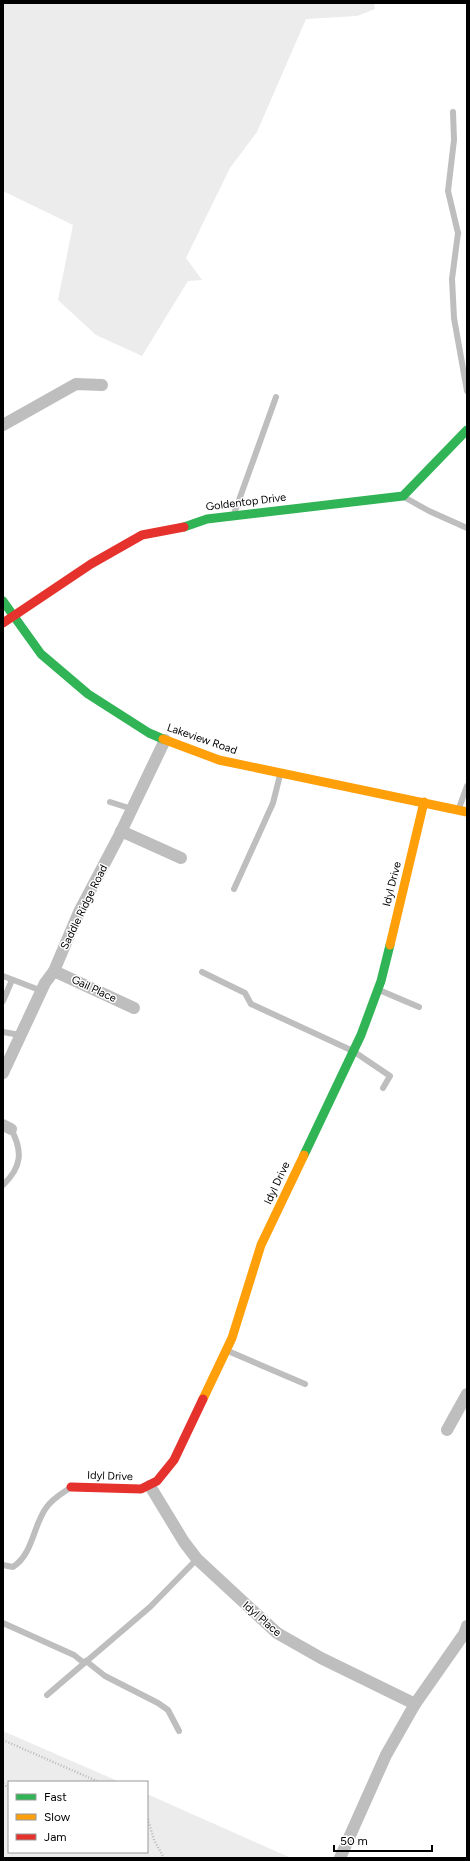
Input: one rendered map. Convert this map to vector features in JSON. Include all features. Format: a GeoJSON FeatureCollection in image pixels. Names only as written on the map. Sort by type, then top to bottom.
{"type":"FeatureCollection","features":[{"type":"Feature","properties":{"kind":"street"},"geometry":{"type":"LineString","coordinates":[[3,425],[76,384],[102,385]]}},
{"type":"Feature","properties":{"kind":"street"},"geometry":{"type":"LineString","coordinates":[[403,496],[467,430]]}},
{"type":"Feature","properties":{"kind":"street","name":"Goldentop Drive"},"geometry":{"type":"LineString","coordinates":[[3,623],[91,564],[142,535],[180,528],[207,519],[403,496]]}},
{"type":"Feature","properties":{"kind":"street","name":"Lakeview Road"},"geometry":{"type":"LineString","coordinates":[[3,602],[41,654],[88,694],[149,733],[219,760],[280,774],[463,811]]}},
{"type":"Feature","properties":{"kind":"street","name":"Saddle Ridge Road"},"geometry":{"type":"LineString","coordinates":[[3,1073],[42,991],[54,971],[79,912],[122,831],[165,740]]}},
{"type":"Feature","properties":{"kind":"street","name":"Idyl Drive"},"geometry":{"type":"LineString","coordinates":[[71,1487],[131,1490],[150,1486],[164,1475],[174,1460],[232,1338],[261,1245],[361,1035],[377,990],[424,802]]}},
{"type":"Feature","properties":{"kind":"street"},"geometry":{"type":"LineString","coordinates":[[122,831],[181,858]]}},
{"type":"Feature","properties":{"kind":"street","name":"Gail Place"},"geometry":{"type":"LineString","coordinates":[[54,971],[134,1008]]}},
{"type":"Feature","properties":{"kind":"street"},"geometry":{"type":"LineString","coordinates":[[448,1430],[467,1394]]}},
{"type":"Feature","properties":{"kind":"street","name":"Idyl Place"},"geometry":{"type":"LineString","coordinates":[[150,1486],[196,1559],[277,1634],[321,1658],[415,1704]]}},
{"type":"Feature","properties":{"kind":"street"},"geometry":{"type":"LineString","coordinates":[[340,1858],[386,1755],[415,1704],[464,1634],[467,1626]]}},
{"type":"Feature","properties":{"kind":"lane"},"geometry":{"type":"LineString","coordinates":[[453,112],[454,140],[448,191],[458,233],[452,279],[454,318],[467,391]]}},
{"type":"Feature","properties":{"kind":"lane"},"geometry":{"type":"LineString","coordinates":[[234,516],[276,397]]}},
{"type":"Feature","properties":{"kind":"lane"},"geometry":{"type":"LineString","coordinates":[[403,496],[429,511],[467,528]]}},
{"type":"Feature","properties":{"kind":"lane"},"geometry":{"type":"LineString","coordinates":[[234,889],[270,808],[280,774]]}},
{"type":"Feature","properties":{"kind":"lane"},"geometry":{"type":"LineString","coordinates":[[463,811],[467,786]]}},
{"type":"Feature","properties":{"kind":"lane"},"geometry":{"type":"LineString","coordinates":[[110,802],[132,809]]}},
{"type":"Feature","properties":{"kind":"lane"},"geometry":{"type":"LineString","coordinates":[[202,972],[245,993],[251,1004],[353,1052],[390,1076],[383,1088]]}},
{"type":"Feature","properties":{"kind":"lane"},"geometry":{"type":"LineString","coordinates":[[3,976],[42,991]]}},
{"type":"Feature","properties":{"kind":"lane"},"geometry":{"type":"LineString","coordinates":[[3,1001],[12,980]]}},
{"type":"Feature","properties":{"kind":"lane"},"geometry":{"type":"LineString","coordinates":[[377,990],[419,1007]]}},
{"type":"Feature","properties":{"kind":"lane"},"geometry":{"type":"LineString","coordinates":[[3,1032],[20,1036]]}},
{"type":"Feature","properties":{"kind":"lane"},"geometry":{"type":"LineString","coordinates":[[3,1185],[13,1175],[20,1156],[17,1141],[7,1127]]}},
{"type":"Feature","properties":{"kind":"lane"},"geometry":{"type":"LineString","coordinates":[[227,1350],[304,1384]]}},
{"type":"Feature","properties":{"kind":"lane"},"geometry":{"type":"LineString","coordinates":[[3,1565],[13,1567],[19,1563],[25,1556],[45,1509],[52,1500],[71,1487]]}},
{"type":"Feature","properties":{"kind":"lane"},"geometry":{"type":"LineString","coordinates":[[47,1695],[150,1607],[196,1559]]}},
{"type":"Feature","properties":{"kind":"lane"},"geometry":{"type":"LineString","coordinates":[[3,1623],[74,1655],[105,1676],[158,1703],[168,1710],[179,1730]]}},
{"type":"Feature","properties":{"kind":"path"},"geometry":{"type":"LineString","coordinates":[[3,1740],[97,1781]]}},
{"type":"Feature","properties":{"kind":"path"},"geometry":{"type":"LineString","coordinates":[[148,1819],[154,1840],[164,1858]]}},
{"type":"Feature","properties":{"kind":"shaded area"},"geometry":{"type":"Polygon","coordinates":[[[3,3],[374,3],[375,9],[357,16],[306,19],[257,132],[230,168],[186,258],[202,280],[188,281],[142,356],[96,335],[58,300],[73,225],[3,191],[3,3]]]}},
{"type":"Feature","properties":{"kind":"shaded area"},"geometry":{"type":"Polygon","coordinates":[[[3,1731],[118,1781],[8,1781],[8,1853],[148,1853],[148,1794],[291,1858],[3,1858],[3,1731]]]}},
{"type":"Feature","properties":{"kind":"traffic: fast"},"geometry":{"type":"LineString","coordinates":[[184,527],[207,519],[403,496],[467,430]]}},
{"type":"Feature","properties":{"kind":"traffic: fast"},"geometry":{"type":"LineString","coordinates":[[3,601],[41,654],[88,694],[149,733],[163,739]]}},
{"type":"Feature","properties":{"kind":"traffic: fast"},"geometry":{"type":"LineString","coordinates":[[304,1155],[361,1035],[381,981],[390,945]]}},
{"type":"Feature","properties":{"kind":"traffic: slow"},"geometry":{"type":"LineString","coordinates":[[163,739],[219,760],[467,812]]}},
{"type":"Feature","properties":{"kind":"traffic: slow"},"geometry":{"type":"LineString","coordinates":[[390,945],[424,802]]}},
{"type":"Feature","properties":{"kind":"traffic: slow"},"geometry":{"type":"LineString","coordinates":[[203,1399],[232,1338],[261,1245],[304,1155]]}},
{"type":"Feature","properties":{"kind":"traffic: jam"},"geometry":{"type":"LineString","coordinates":[[3,623],[91,564],[142,535],[184,527]]}},
{"type":"Feature","properties":{"kind":"traffic: jam"},"geometry":{"type":"LineString","coordinates":[[71,1487],[141,1489],[157,1481],[174,1460],[203,1399]]}}]}
